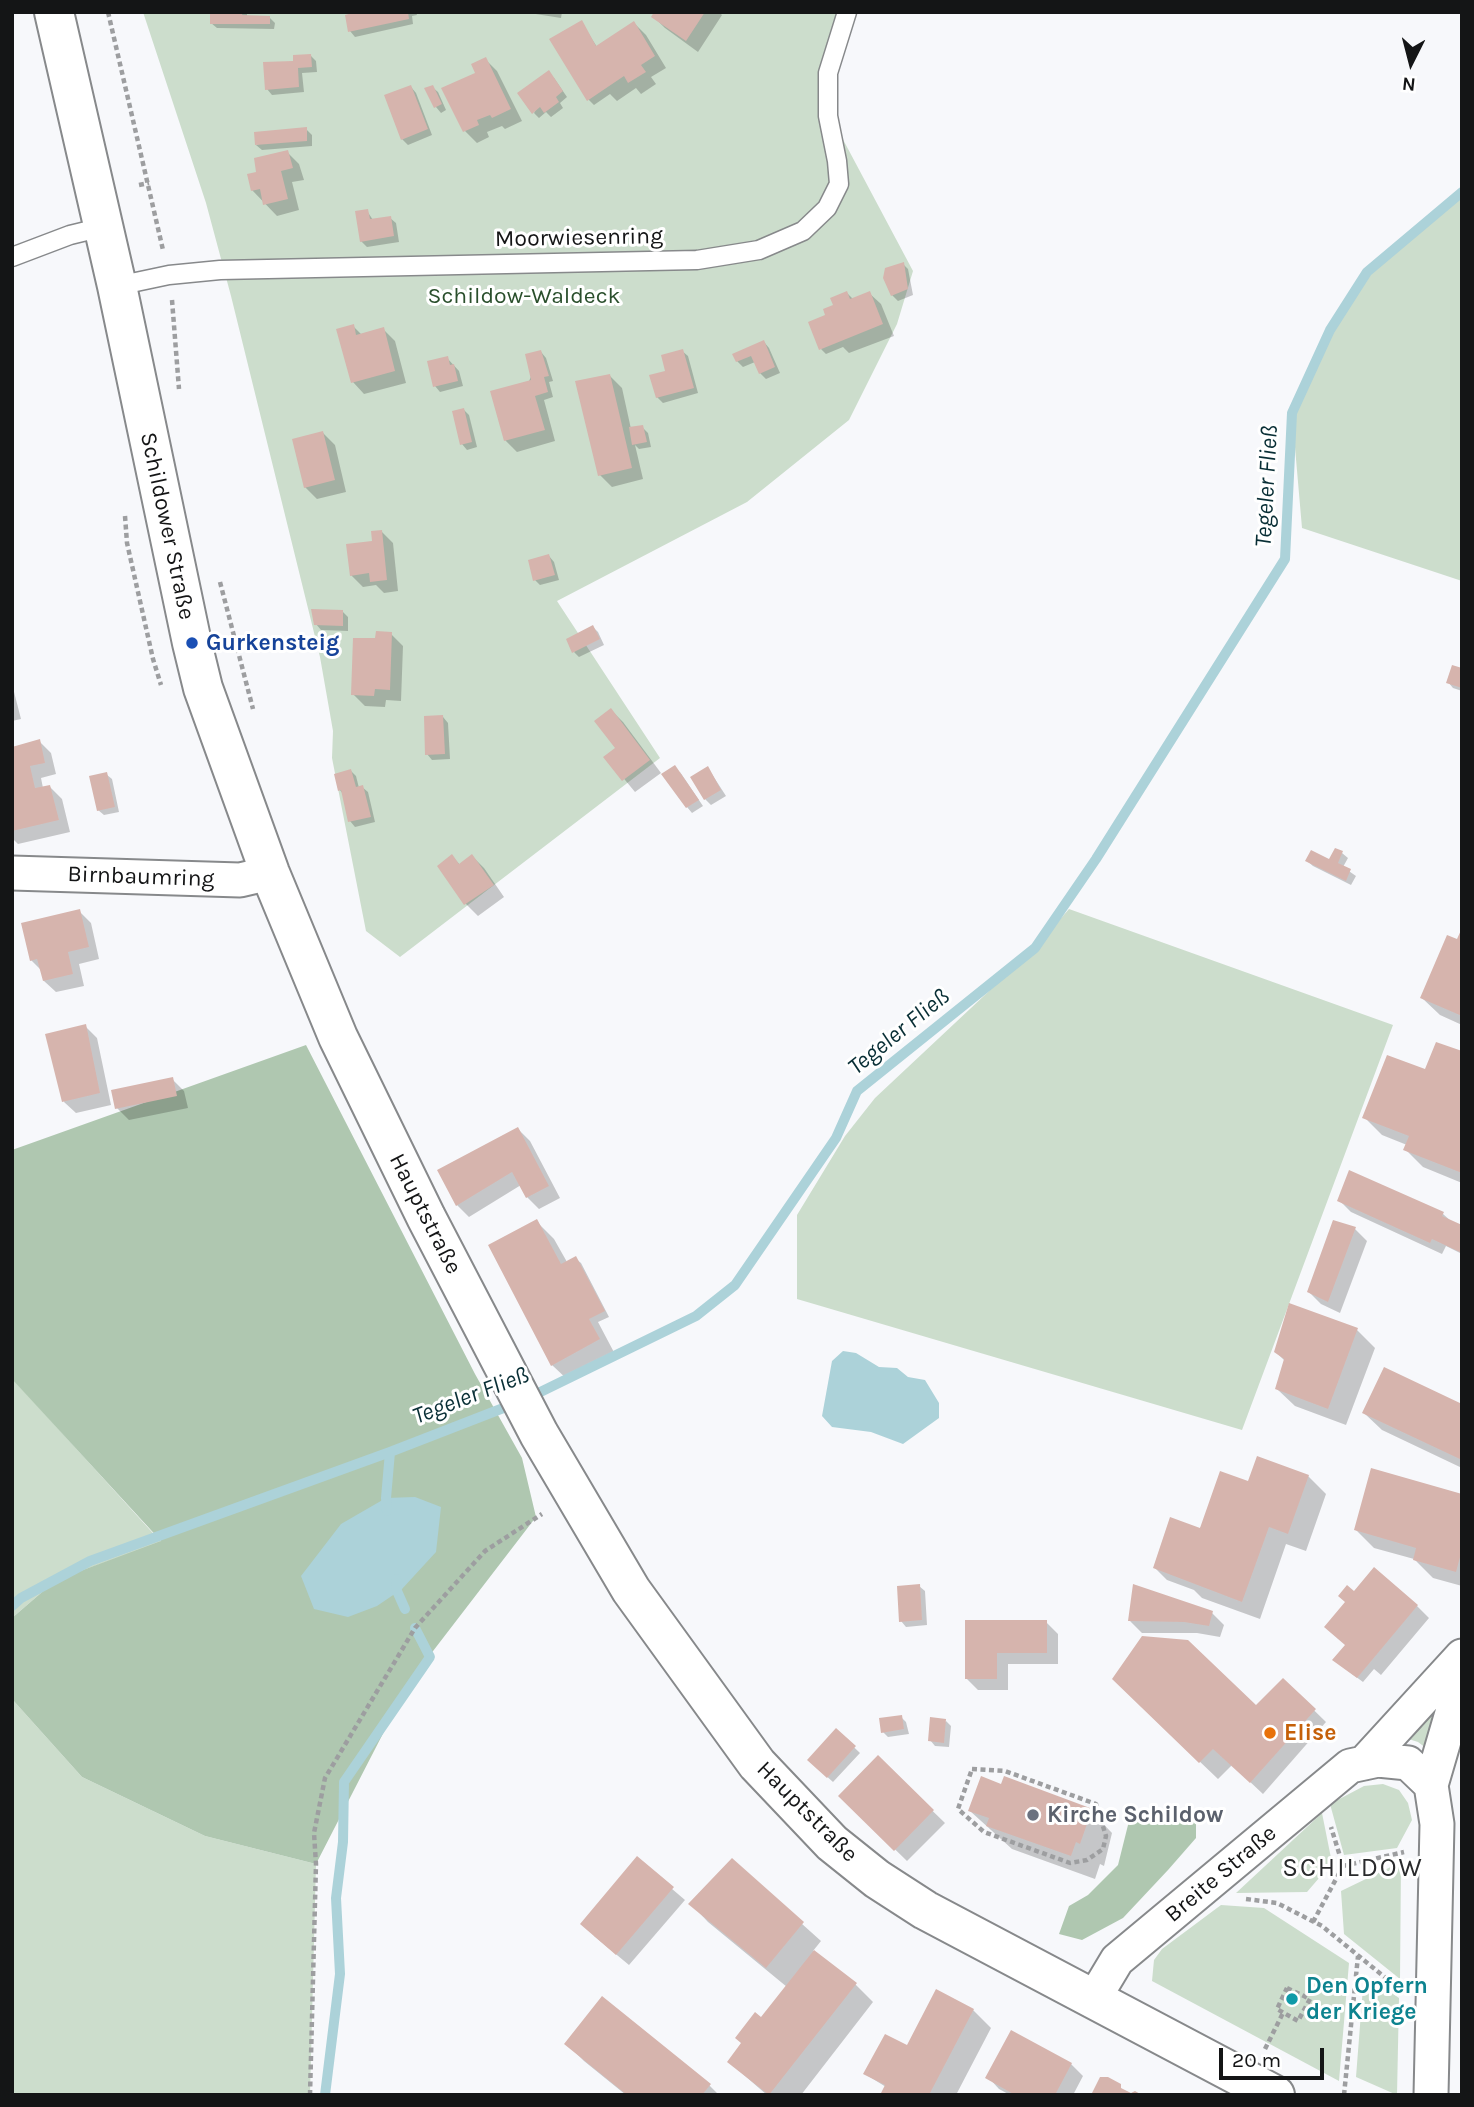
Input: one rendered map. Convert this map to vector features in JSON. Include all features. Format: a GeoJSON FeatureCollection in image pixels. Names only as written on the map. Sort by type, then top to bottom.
{"type":"FeatureCollection","features":[{"type":"Feature","properties":{"kind":"main road","name":"Schildower Straße"},"geometry":{"type":"LineString","coordinates":[[54,12],[117,286],[191,643],[203,688],[294,936],[350,1062]]}},
{"type":"Feature","properties":{"kind":"main road","name":"Hauptstraße"},"geometry":{"type":"LineString","coordinates":[[350,1062],[426,1217],[539,1434],[631,1590],[757,1764],[832,1843],[877,1879],[925,1910],[1275,2095]]}},
{"type":"Feature","properties":{"kind":"street","name":"Birnbaumring"},"geometry":{"type":"LineString","coordinates":[[12,873],[240,880],[270,873]]}},
{"type":"Feature","properties":{"kind":"street","name":"Breite Straße"},"geometry":{"type":"LineString","coordinates":[[1364,1763],[1462,1656]]}},
{"type":"Feature","properties":{"kind":"street"},"geometry":{"type":"LineString","coordinates":[[1431,2095],[1437,1824],[1431,1785],[1462,1679]]}},
{"type":"Feature","properties":{"kind":"street","name":"Breite Straße"},"geometry":{"type":"LineString","coordinates":[[1093,2000],[1117,1960],[1350,1766],[1378,1760],[1408,1763],[1431,1785]]}},
{"type":"Feature","properties":{"kind":"lane","name":"Moorwiesenring"},"geometry":{"type":"LineString","coordinates":[[117,286],[169,275],[220,270],[698,260],[759,250],[803,231],[827,208],[839,184],[838,161],[828,116],[828,73],[847,12]]}},
{"type":"Feature","properties":{"kind":"lane"},"geometry":{"type":"LineString","coordinates":[[12,257],[70,235],[103,227]]}},
{"type":"Feature","properties":{"kind":"path"},"geometry":{"type":"LineString","coordinates":[[108,12],[169,275],[180,395]]}},
{"type":"Feature","properties":{"kind":"path"},"geometry":{"type":"LineString","coordinates":[[139,185],[149,183]]}},
{"type":"Feature","properties":{"kind":"path"},"geometry":{"type":"LineString","coordinates":[[218,572],[254,710]]}},
{"type":"Feature","properties":{"kind":"path"},"geometry":{"type":"LineString","coordinates":[[310,2095],[316,1864],[314,1833],[325,1778],[415,1628],[485,1551],[576,1494]]}},
{"type":"Feature","properties":{"kind":"path"},"geometry":{"type":"LineString","coordinates":[[972,1769],[1005,1771],[1096,1804],[1105,1836],[1103,1849],[1087,1860],[1070,1863],[984,1832],[958,1809],[972,1769]]}},
{"type":"Feature","properties":{"kind":"path"},"geometry":{"type":"LineString","coordinates":[[1314,1922],[1343,1866],[1436,1844]]}},
{"type":"Feature","properties":{"kind":"path"},"geometry":{"type":"LineString","coordinates":[[1240,1899],[1277,1903],[1314,1922],[1434,2018]]}},
{"type":"Feature","properties":{"kind":"path"},"geometry":{"type":"LineString","coordinates":[[1344,2095],[1358,1955]]}},
{"type":"Feature","properties":{"kind":"path"},"geometry":{"type":"LineString","coordinates":[[1287,1988],[1310,1999],[1298,2021],[1283,2013],[1277,2008],[1287,1988]]}},
{"type":"Feature","properties":{"kind":"path"},"geometry":{"type":"LineString","coordinates":[[1261,2057],[1283,2013]]}},
{"type":"Feature","properties":{"kind":"green space","name":"Schildow-Waldeck"},"geometry":{"type":"Polygon","coordinates":[[[143,12],[846,12],[822,100],[913,271],[897,324],[849,420],[747,502],[557,601],[660,758],[400,957],[366,931],[332,758],[333,731],[320,657],[206,203],[143,12]]]}},
{"type":"Feature","properties":{"kind":"green space"},"geometry":{"type":"Polygon","coordinates":[[[1462,192],[1462,581],[1302,528],[1292,413],[1330,330],[1367,272],[1462,192]]]}},
{"type":"Feature","properties":{"kind":"green space"},"geometry":{"type":"Polygon","coordinates":[[[1069,909],[1393,1025],[1242,1430],[797,1299],[797,1215],[845,1136],[875,1098],[1035,948],[1069,909]]]}},
{"type":"Feature","properties":{"kind":"green space"},"geometry":{"type":"Polygon","coordinates":[[[306,1045],[475,1374],[522,1458],[536,1517],[410,1681],[316,1864],[205,1836],[82,1777],[12,1699],[12,1618],[56,1580],[161,1541],[12,1379],[12,1150],[306,1045]]]}},
{"type":"Feature","properties":{"kind":"green space"},"geometry":{"type":"Polygon","coordinates":[[[13,1379],[161,1542],[56,1580],[12,1618],[13,1379]]]}},
{"type":"Feature","properties":{"kind":"green space"},"geometry":{"type":"Polygon","coordinates":[[[12,1699],[82,1777],[205,1836],[316,1864],[310,2095],[12,2095],[12,1699]]]}},
{"type":"Feature","properties":{"kind":"green space"},"geometry":{"type":"Polygon","coordinates":[[[1436,1701],[1444,1706],[1430,1751],[1418,1742],[1399,1736],[1436,1701]]]}},
{"type":"Feature","properties":{"kind":"green space"},"geometry":{"type":"Polygon","coordinates":[[[1383,1784],[1399,1790],[1408,1803],[1412,1820],[1397,1848],[1344,1855],[1330,1804],[1364,1786],[1383,1784]]]}},
{"type":"Feature","properties":{"kind":"green space"},"geometry":{"type":"Polygon","coordinates":[[[1175,1809],[1196,1817],[1196,1838],[1168,1870],[1123,1918],[1082,1940],[1059,1934],[1069,1906],[1088,1895],[1118,1865],[1131,1813],[1175,1809]]]}},
{"type":"Feature","properties":{"kind":"green space"},"geometry":{"type":"Polygon","coordinates":[[[1322,1813],[1332,1863],[1307,1892],[1236,1893],[1322,1813]]]}},
{"type":"Feature","properties":{"kind":"green space"},"geometry":{"type":"Polygon","coordinates":[[[1401,1862],[1400,1979],[1344,1934],[1341,1891],[1401,1862]]]}},
{"type":"Feature","properties":{"kind":"green space"},"geometry":{"type":"Polygon","coordinates":[[[1221,1905],[1264,1908],[1349,1963],[1339,2081],[1152,1981],[1154,1960],[1162,1949],[1221,1905]]]}},
{"type":"Feature","properties":{"kind":"green space"},"geometry":{"type":"Polygon","coordinates":[[[1364,1974],[1399,1998],[1397,2095],[1356,2077],[1364,1974]]]}},
{"type":"Feature","properties":{"kind":"water"},"geometry":{"type":"Polygon","coordinates":[[[843,1351],[856,1353],[879,1367],[897,1368],[908,1377],[925,1380],[939,1403],[939,1418],[903,1444],[871,1432],[832,1427],[822,1416],[832,1361],[843,1351]]]}},
{"type":"Feature","properties":{"kind":"water"},"geometry":{"type":"Polygon","coordinates":[[[415,1497],[441,1507],[436,1552],[402,1589],[377,1606],[348,1617],[314,1609],[301,1576],[341,1524],[386,1498],[415,1497]]]}},
{"type":"Feature","properties":{"kind":"building"},"geometry":{"type":"Polygon","coordinates":[[[210,12],[243,12],[242,15],[270,16],[270,24],[210,24],[210,12]]]}},
{"type":"Feature","properties":{"kind":"building"},"geometry":{"type":"Polygon","coordinates":[[[356,12],[408,12],[409,19],[348,32],[345,15],[356,12]]]}},
{"type":"Feature","properties":{"kind":"building"},"geometry":{"type":"Polygon","coordinates":[[[654,12],[705,12],[686,41],[651,17],[654,12]]]}},
{"type":"Feature","properties":{"kind":"building"},"geometry":{"type":"Polygon","coordinates":[[[582,20],[596,46],[634,21],[655,56],[641,65],[646,72],[628,83],[624,76],[587,101],[549,39],[582,20]]]}},
{"type":"Feature","properties":{"kind":"building"},"geometry":{"type":"Polygon","coordinates":[[[311,54],[312,67],[298,68],[299,87],[265,90],[263,62],[293,61],[293,55],[311,54]]]}},
{"type":"Feature","properties":{"kind":"building"},"geometry":{"type":"Polygon","coordinates":[[[486,57],[511,109],[492,118],[490,115],[477,120],[479,125],[463,132],[441,88],[475,73],[471,64],[486,57]]]}},
{"type":"Feature","properties":{"kind":"building"},"geometry":{"type":"Polygon","coordinates":[[[549,70],[563,91],[556,97],[559,102],[544,113],[540,107],[532,114],[517,93],[549,70]]]}},
{"type":"Feature","properties":{"kind":"building"},"geometry":{"type":"Polygon","coordinates":[[[411,85],[428,129],[401,140],[384,95],[411,85]]]}},
{"type":"Feature","properties":{"kind":"building"},"geometry":{"type":"Polygon","coordinates":[[[433,85],[442,104],[434,108],[424,88],[433,85]]]}},
{"type":"Feature","properties":{"kind":"building"},"geometry":{"type":"Polygon","coordinates":[[[307,127],[307,141],[255,145],[254,132],[307,127]]]}},
{"type":"Feature","properties":{"kind":"building"},"geometry":{"type":"Polygon","coordinates":[[[288,150],[293,168],[281,171],[288,199],[263,205],[260,189],[251,191],[247,174],[256,172],[254,158],[288,150]]]}},
{"type":"Feature","properties":{"kind":"building"},"geometry":{"type":"Polygon","coordinates":[[[368,209],[370,219],[391,216],[394,236],[360,242],[355,211],[368,209]]]}},
{"type":"Feature","properties":{"kind":"building"},"geometry":{"type":"Polygon","coordinates":[[[904,262],[908,289],[891,296],[883,278],[885,268],[904,262]]]}},
{"type":"Feature","properties":{"kind":"building"},"geometry":{"type":"Polygon","coordinates":[[[847,291],[850,299],[870,291],[883,324],[819,350],[808,322],[825,315],[823,309],[833,305],[830,298],[847,291]]]}},
{"type":"Feature","properties":{"kind":"building"},"geometry":{"type":"Polygon","coordinates":[[[354,324],[356,335],[384,327],[395,371],[351,383],[336,329],[354,324]]]}},
{"type":"Feature","properties":{"kind":"building"},"geometry":{"type":"Polygon","coordinates":[[[764,340],[775,367],[759,374],[751,356],[736,362],[732,354],[764,340]]]}},
{"type":"Feature","properties":{"kind":"building"},"geometry":{"type":"Polygon","coordinates":[[[683,349],[694,388],[656,398],[649,375],[665,371],[661,355],[683,349]]]}},
{"type":"Feature","properties":{"kind":"building"},"geometry":{"type":"Polygon","coordinates":[[[541,350],[549,376],[544,377],[548,392],[535,396],[545,430],[504,441],[490,391],[531,380],[525,354],[541,350]]]}},
{"type":"Feature","properties":{"kind":"building"},"geometry":{"type":"Polygon","coordinates":[[[448,356],[450,365],[454,364],[458,381],[433,387],[427,361],[448,356]]]}},
{"type":"Feature","properties":{"kind":"building"},"geometry":{"type":"Polygon","coordinates":[[[610,374],[632,468],[598,476],[575,381],[610,374]]]}},
{"type":"Feature","properties":{"kind":"building"},"geometry":{"type":"Polygon","coordinates":[[[464,408],[472,442],[460,445],[452,411],[464,408]]]}},
{"type":"Feature","properties":{"kind":"building"},"geometry":{"type":"Polygon","coordinates":[[[643,425],[647,442],[632,445],[629,427],[643,425]]]}},
{"type":"Feature","properties":{"kind":"building"},"geometry":{"type":"Polygon","coordinates":[[[323,431],[335,480],[304,488],[292,439],[323,431]]]}},
{"type":"Feature","properties":{"kind":"building"},"geometry":{"type":"Polygon","coordinates":[[[382,530],[387,580],[370,582],[369,573],[350,576],[346,544],[372,541],[371,531],[382,530]]]}},
{"type":"Feature","properties":{"kind":"building"},"geometry":{"type":"Polygon","coordinates":[[[549,554],[555,575],[533,581],[528,560],[549,554]]]}},
{"type":"Feature","properties":{"kind":"building"},"geometry":{"type":"Polygon","coordinates":[[[311,609],[343,610],[343,626],[314,625],[311,609]]]}},
{"type":"Feature","properties":{"kind":"building"},"geometry":{"type":"Polygon","coordinates":[[[593,625],[600,639],[572,653],[566,639],[593,625]]]}},
{"type":"Feature","properties":{"kind":"building"},"geometry":{"type":"Polygon","coordinates":[[[376,631],[392,632],[390,690],[375,689],[374,696],[351,695],[353,638],[375,638],[376,631]]]}},
{"type":"Feature","properties":{"kind":"building"},"geometry":{"type":"Polygon","coordinates":[[[1452,665],[1462,668],[1462,688],[1446,683],[1452,665]]]}},
{"type":"Feature","properties":{"kind":"building"},"geometry":{"type":"Polygon","coordinates":[[[611,708],[650,760],[622,781],[603,757],[615,748],[594,721],[611,708]]]}},
{"type":"Feature","properties":{"kind":"building"},"geometry":{"type":"Polygon","coordinates":[[[443,715],[445,754],[425,755],[424,716],[443,715]]]}},
{"type":"Feature","properties":{"kind":"building"},"geometry":{"type":"Polygon","coordinates":[[[40,739],[45,763],[30,766],[35,788],[50,785],[59,820],[12,831],[12,747],[40,739]]]}},
{"type":"Feature","properties":{"kind":"building"},"geometry":{"type":"Polygon","coordinates":[[[675,765],[699,800],[686,808],[661,774],[675,765]]]}},
{"type":"Feature","properties":{"kind":"building"},"geometry":{"type":"Polygon","coordinates":[[[708,766],[721,790],[704,800],[690,777],[708,766]]]}},
{"type":"Feature","properties":{"kind":"building"},"geometry":{"type":"Polygon","coordinates":[[[351,769],[356,787],[363,785],[371,817],[348,822],[341,790],[338,791],[334,774],[351,769]]]}},
{"type":"Feature","properties":{"kind":"building"},"geometry":{"type":"Polygon","coordinates":[[[107,772],[115,807],[97,811],[89,776],[107,772]]]}},
{"type":"Feature","properties":{"kind":"building"},"geometry":{"type":"Polygon","coordinates":[[[1335,848],[1343,851],[1338,863],[1351,869],[1346,881],[1305,861],[1311,850],[1329,859],[1335,848]]]}},
{"type":"Feature","properties":{"kind":"building"},"geometry":{"type":"Polygon","coordinates":[[[452,854],[459,864],[472,854],[494,885],[464,905],[437,866],[452,854]]]}},
{"type":"Feature","properties":{"kind":"building"},"geometry":{"type":"Polygon","coordinates":[[[80,909],[89,947],[68,952],[73,974],[43,981],[37,959],[30,961],[21,923],[80,909]]]}},
{"type":"Feature","properties":{"kind":"building"},"geometry":{"type":"Polygon","coordinates":[[[1462,928],[1462,1016],[1420,998],[1447,935],[1457,939],[1462,928]]]}},
{"type":"Feature","properties":{"kind":"building"},"geometry":{"type":"Polygon","coordinates":[[[86,1024],[100,1093],[62,1102],[45,1034],[86,1024]]]}},
{"type":"Feature","properties":{"kind":"building"},"geometry":{"type":"Polygon","coordinates":[[[1436,1042],[1462,1051],[1462,1173],[1403,1150],[1409,1136],[1362,1118],[1387,1055],[1425,1069],[1436,1042]]]}},
{"type":"Feature","properties":{"kind":"building"},"geometry":{"type":"Polygon","coordinates":[[[173,1077],[177,1096],[115,1109],[111,1090],[173,1077]]]}},
{"type":"Feature","properties":{"kind":"building"},"geometry":{"type":"Polygon","coordinates":[[[518,1127],[549,1186],[526,1198],[512,1172],[456,1206],[437,1170],[518,1127]]]}},
{"type":"Feature","properties":{"kind":"building"},"geometry":{"type":"Polygon","coordinates":[[[1349,1170],[1444,1212],[1442,1216],[1462,1225],[1462,1253],[1432,1239],[1430,1243],[1337,1201],[1349,1170]]]}},
{"type":"Feature","properties":{"kind":"building"},"geometry":{"type":"Polygon","coordinates":[[[537,1219],[561,1264],[576,1256],[605,1311],[589,1319],[600,1339],[551,1366],[488,1245],[537,1219]]]}},
{"type":"Feature","properties":{"kind":"building"},"geometry":{"type":"Polygon","coordinates":[[[1333,1220],[1356,1227],[1328,1302],[1307,1292],[1333,1220]]]}},
{"type":"Feature","properties":{"kind":"building"},"geometry":{"type":"Polygon","coordinates":[[[1289,1303],[1358,1328],[1328,1409],[1275,1389],[1284,1359],[1274,1352],[1289,1303]]]}},
{"type":"Feature","properties":{"kind":"building"},"geometry":{"type":"Polygon","coordinates":[[[1384,1367],[1462,1404],[1462,1460],[1362,1413],[1384,1367]]]}},
{"type":"Feature","properties":{"kind":"building"},"geometry":{"type":"Polygon","coordinates":[[[1257,1456],[1309,1475],[1288,1534],[1269,1527],[1242,1602],[1153,1568],[1170,1517],[1200,1528],[1220,1471],[1248,1481],[1257,1456]]]}},
{"type":"Feature","properties":{"kind":"building"},"geometry":{"type":"Polygon","coordinates":[[[1371,1468],[1462,1494],[1462,1550],[1456,1572],[1413,1560],[1416,1548],[1354,1530],[1371,1468]]]}},
{"type":"Feature","properties":{"kind":"building"},"geometry":{"type":"Polygon","coordinates":[[[1374,1567],[1418,1605],[1357,1678],[1332,1660],[1345,1645],[1324,1627],[1345,1602],[1338,1596],[1347,1585],[1354,1591],[1374,1567]]]}},
{"type":"Feature","properties":{"kind":"building"},"geometry":{"type":"Polygon","coordinates":[[[920,1584],[922,1620],[899,1622],[897,1586],[920,1584]]]}},
{"type":"Feature","properties":{"kind":"building"},"geometry":{"type":"Polygon","coordinates":[[[1133,1584],[1213,1611],[1209,1626],[1184,1622],[1128,1621],[1133,1584]]]}},
{"type":"Feature","properties":{"kind":"building"},"geometry":{"type":"Polygon","coordinates":[[[965,1620],[1047,1620],[1047,1653],[997,1653],[997,1679],[965,1679],[965,1620]]]}},
{"type":"Feature","properties":{"kind":"building"},"geometry":{"type":"Polygon","coordinates":[[[1142,1636],[1188,1640],[1256,1705],[1283,1678],[1316,1709],[1250,1783],[1213,1749],[1199,1763],[1112,1679],[1142,1636]]]}},
{"type":"Feature","properties":{"kind":"building"},"geometry":{"type":"Polygon","coordinates":[[[902,1715],[904,1729],[881,1733],[879,1718],[902,1715]]]}},
{"type":"Feature","properties":{"kind":"building"},"geometry":{"type":"Polygon","coordinates":[[[930,1717],[946,1719],[944,1743],[928,1741],[930,1717]]]}},
{"type":"Feature","properties":{"kind":"building"},"geometry":{"type":"Polygon","coordinates":[[[836,1728],[856,1746],[827,1778],[807,1760],[836,1728]]]}},
{"type":"Feature","properties":{"kind":"building"},"geometry":{"type":"Polygon","coordinates":[[[878,1755],[934,1810],[894,1851],[838,1796],[878,1755]]]}},
{"type":"Feature","properties":{"kind":"building","name":"Kirche Schildow"},"geometry":{"type":"Polygon","coordinates":[[[981,1776],[1001,1784],[1004,1776],[1090,1808],[1080,1844],[1076,1842],[1071,1856],[986,1826],[989,1818],[968,1811],[981,1776]]]}},
{"type":"Feature","properties":{"kind":"building"},"geometry":{"type":"Polygon","coordinates":[[[637,1856],[674,1887],[616,1955],[580,1924],[637,1856]]]}},
{"type":"Feature","properties":{"kind":"building"},"geometry":{"type":"Polygon","coordinates":[[[732,1858],[804,1922],[766,1968],[688,1904],[732,1858]]]}},
{"type":"Feature","properties":{"kind":"building"},"geometry":{"type":"Polygon","coordinates":[[[814,1950],[857,1983],[769,2095],[727,2062],[741,2043],[735,2038],[755,2012],[761,2017],[814,1950]]]}},
{"type":"Feature","properties":{"kind":"building"},"geometry":{"type":"Polygon","coordinates":[[[936,1989],[974,2009],[929,2095],[880,2095],[885,2085],[863,2074],[885,2034],[907,2045],[936,1989]]]}},
{"type":"Feature","properties":{"kind":"building"},"geometry":{"type":"Polygon","coordinates":[[[602,1996],[711,2084],[702,2095],[627,2095],[564,2044],[602,1996]]]}},
{"type":"Feature","properties":{"kind":"building"},"geometry":{"type":"Polygon","coordinates":[[[1011,2030],[1072,2063],[1055,2095],[1015,2095],[985,2078],[1011,2030]]]}},
{"type":"Feature","properties":{"kind":"building"},"geometry":{"type":"Polygon","coordinates":[[[1100,2077],[1108,2077],[1121,2084],[1121,2088],[1142,2095],[1091,2095],[1100,2077]]]}},
{"type":"Feature","properties":{"kind":"waterway","name":"Tegeler Fließ"},"geometry":{"type":"LineString","coordinates":[[12,1606],[21,1598],[90,1561],[390,1452],[524,1400],[696,1316],[735,1285],[836,1138],[857,1091],[1035,948],[1096,859],[1285,559],[1292,413],[1330,330],[1367,272],[1462,192]]}},
{"type":"Feature","properties":{"kind":"waterway"},"geometry":{"type":"LineString","coordinates":[[387,1511],[390,1452]]}},
{"type":"Feature","properties":{"kind":"waterway"},"geometry":{"type":"LineString","coordinates":[[396,1579],[397,1591],[405,1609]]}},
{"type":"Feature","properties":{"kind":"waterway"},"geometry":{"type":"LineString","coordinates":[[325,2095],[340,1974],[336,1898],[343,1842],[344,1782],[430,1657],[415,1628]]}},
{"type":"Feature","properties":{"kind":"place","name":"Gurkensteig"},"geometry":{"type":"Point","coordinates":[192,643]}},
{"type":"Feature","properties":{"kind":"place","name":"Elise"},"geometry":{"type":"Point","coordinates":[1270,1733]}},
{"type":"Feature","properties":{"kind":"place","name":"Kirche Schildow"},"geometry":{"type":"Point","coordinates":[1033,1815]}},
{"type":"Feature","properties":{"kind":"place","name":"Den Opfern der Kriege"},"geometry":{"type":"Point","coordinates":[1292,1999]}},
{"type":"Feature","properties":{"kind":"district","name":"SCHILDOW"},"geometry":{"type":"Point","coordinates":[1353,1869]}}]}
